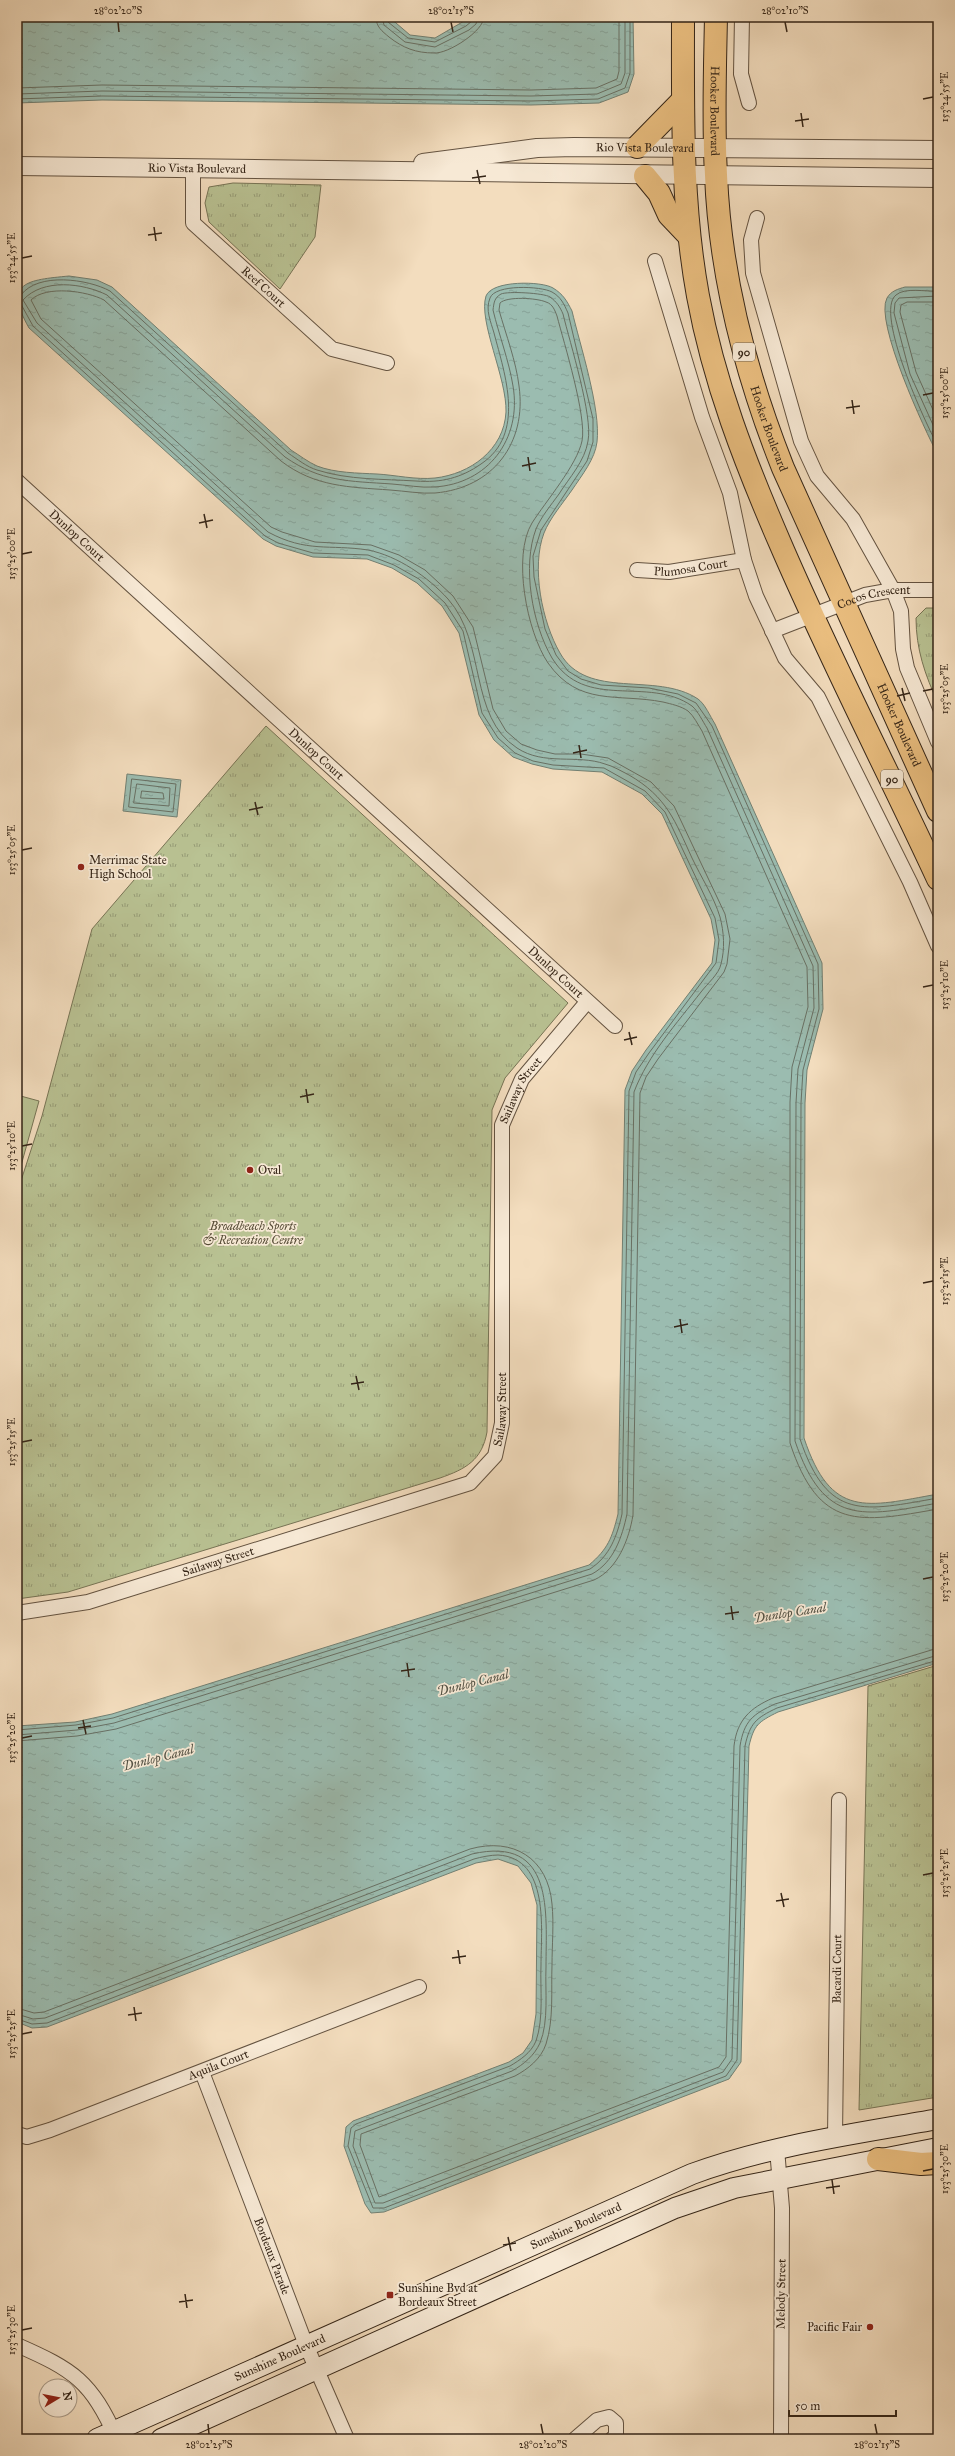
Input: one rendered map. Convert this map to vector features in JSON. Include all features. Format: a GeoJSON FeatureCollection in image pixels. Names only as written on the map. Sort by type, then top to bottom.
{"type":"FeatureCollection","features":[{"type":"Feature","properties":{"kind":"main road","name":"90"},"geometry":{"type":"LineString","coordinates":[[683,17],[683,147],[688,235],[701,312],[727,412],[751,477],[812,615],[938,879]]}},
{"type":"Feature","properties":{"kind":"main road","name":"Hooker Boulevard"},"geometry":{"type":"LineString","coordinates":[[716,17],[716,176],[730,289],[756,394],[783,468],[938,811]]}},
{"type":"Feature","properties":{"kind":"main road"},"geometry":{"type":"LineString","coordinates":[[637,147],[683,100]]}},
{"type":"Feature","properties":{"kind":"main road"},"geometry":{"type":"LineString","coordinates":[[645,176],[659,193],[669,215],[688,235]]}},
{"type":"Feature","properties":{"kind":"main road","name":"Sunshine Boulevard"},"geometry":{"type":"LineString","coordinates":[[109,2437],[306,2345],[692,2174],[722,2163],[777,2149],[938,2119]]}},
{"type":"Feature","properties":{"kind":"main road","name":"Sunshine Boulevard"},"geometry":{"type":"LineString","coordinates":[[161,2439],[675,2208],[734,2188],[938,2148]]}},
{"type":"Feature","properties":{"kind":"main road"},"geometry":{"type":"LineString","coordinates":[[878,2159],[921,2164],[938,2163]]}},
{"type":"Feature","properties":{"kind":"street"},"geometry":{"type":"LineString","coordinates":[[742,17],[741,74],[749,103]]}},
{"type":"Feature","properties":{"kind":"street","name":"Rio Vista Boulevard"},"geometry":{"type":"LineString","coordinates":[[377,169],[537,148],[715,147],[938,150]]}},
{"type":"Feature","properties":{"kind":"street","name":"Rio Vista Boulevard"},"geometry":{"type":"LineString","coordinates":[[17,166],[377,169],[645,176],[938,178]]}},
{"type":"Feature","properties":{"kind":"street","name":"Reef Court"},"geometry":{"type":"LineString","coordinates":[[193,168],[193,223],[332,348],[387,363]]}},
{"type":"Feature","properties":{"kind":"street"},"geometry":{"type":"LineString","coordinates":[[757,218],[751,240],[753,273],[801,441],[817,476],[853,519],[893,590],[901,611],[903,649],[907,668],[938,742]]}},
{"type":"Feature","properties":{"kind":"street"},"geometry":{"type":"LineString","coordinates":[[655,261],[702,418],[730,493],[744,560],[752,585],[785,658],[818,697],[910,882],[938,946]]}},
{"type":"Feature","properties":{"kind":"street","name":"Dunlop Court"},"geometry":{"type":"LineString","coordinates":[[17,481],[615,1026]]}},
{"type":"Feature","properties":{"kind":"street","name":"Plumosa Court"},"geometry":{"type":"LineString","coordinates":[[637,570],[669,572],[744,560]]}},
{"type":"Feature","properties":{"kind":"street","name":"Cocos Crescent"},"geometry":{"type":"LineString","coordinates":[[812,615],[843,602],[865,595],[893,590],[938,590]]}},
{"type":"Feature","properties":{"kind":"street"},"geometry":{"type":"LineString","coordinates":[[772,631],[812,615]]}},
{"type":"Feature","properties":{"kind":"street","name":"Sailaway Street"},"geometry":{"type":"LineString","coordinates":[[17,1613],[88,1602],[470,1483],[495,1456],[502,1423],[502,1125],[522,1079],[587,1002]]}},
{"type":"Feature","properties":{"kind":"street","name":"Bacardi Court"},"geometry":{"type":"LineString","coordinates":[[835,2138],[839,1800]]}},
{"type":"Feature","properties":{"kind":"street","name":"Aquila Court"},"geometry":{"type":"LineString","coordinates":[[17,2134],[27,2137],[50,2130],[419,1987]]}},
{"type":"Feature","properties":{"kind":"street","name":"Bordeaux Parade"},"geometry":{"type":"LineString","coordinates":[[202,2072],[306,2345],[347,2439]]}},
{"type":"Feature","properties":{"kind":"street","name":"Melody Street"},"geometry":{"type":"LineString","coordinates":[[777,2149],[782,2208],[781,2439]]}},
{"type":"Feature","properties":{"kind":"street"},"geometry":{"type":"LineString","coordinates":[[17,2346],[71,2372],[82,2381],[102,2406],[109,2437]]}},
{"type":"Feature","properties":{"kind":"street"},"geometry":{"type":"LineString","coordinates":[[575,2439],[597,2420],[609,2416],[616,2423],[616,2436],[612,2439]]}},
{"type":"Feature","properties":{"kind":"green space"},"geometry":{"type":"Polygon","coordinates":[[[233,183],[321,185],[315,237],[280,289],[209,222],[205,203],[209,187],[233,183]]]}},
{"type":"Feature","properties":{"kind":"green space"},"geometry":{"type":"Polygon","coordinates":[[[926,608],[938,608],[938,703],[922,662],[916,629],[916,618],[926,608]]]}},
{"type":"Feature","properties":{"kind":"green space","name":"Broadbeach Sports & Recreation Centre"},"geometry":{"type":"Polygon","coordinates":[[[266,726],[568,1003],[505,1078],[492,1110],[487,1432],[485,1442],[477,1456],[465,1467],[440,1478],[68,1592],[17,1599],[17,1193],[42,1116],[92,929],[266,726]]]}},
{"type":"Feature","properties":{"kind":"green space"},"geometry":{"type":"Polygon","coordinates":[[[17,1095],[39,1101],[17,1180],[17,1095]]]}},
{"type":"Feature","properties":{"kind":"green space"},"geometry":{"type":"Polygon","coordinates":[[[938,1665],[938,2097],[859,2110],[868,1686],[938,1665]]]}},
{"type":"Feature","properties":{"kind":"water"},"geometry":{"type":"Polygon","coordinates":[[[17,17],[389,17],[410,35],[435,38],[471,17],[633,17],[634,74],[628,92],[599,103],[531,105],[102,100],[17,103],[17,17]]]}},
{"type":"Feature","properties":{"kind":"water","name":"Dunlop Canal"},"geometry":{"type":"Polygon","coordinates":[[[69,276],[97,280],[112,287],[291,450],[310,463],[339,471],[420,478],[448,476],[472,465],[483,458],[492,449],[504,426],[506,412],[505,398],[486,320],[486,296],[490,291],[497,287],[518,283],[529,283],[553,288],[564,298],[572,311],[589,377],[596,412],[597,442],[594,455],[588,467],[553,516],[544,533],[540,547],[538,562],[540,594],[548,626],[560,653],[572,668],[587,676],[604,681],[663,687],[681,691],[701,701],[715,724],[822,963],[823,1009],[807,1070],[805,1103],[804,1438],[815,1464],[826,1483],[839,1495],[854,1501],[871,1503],[913,1499],[938,1494],[938,1663],[778,1712],[761,1722],[753,1733],[749,1746],[741,2062],[729,2079],[384,2212],[371,2213],[365,2204],[344,2146],[346,2127],[353,2121],[509,2062],[523,2053],[532,2040],[536,2014],[537,1905],[531,1883],[518,1866],[498,1859],[476,1863],[47,2027],[32,2028],[17,2022],[17,1726],[75,1722],[112,1714],[589,1565],[601,1554],[614,1530],[618,1514],[625,1090],[632,1071],[646,1050],[712,963],[715,940],[711,919],[662,814],[642,794],[602,772],[553,769],[532,764],[513,757],[494,740],[479,715],[459,633],[442,606],[417,583],[392,568],[367,559],[313,557],[276,546],[263,539],[29,328],[18,301],[19,292],[24,286],[31,282],[41,279],[69,276]]]}},
{"type":"Feature","properties":{"kind":"water"},"geometry":{"type":"Polygon","coordinates":[[[905,287],[938,287],[938,455],[903,376],[888,329],[885,310],[887,298],[893,292],[905,287]]]}},
{"type":"Feature","properties":{"kind":"water"},"geometry":{"type":"Polygon","coordinates":[[[127,774],[181,780],[177,817],[123,811],[127,774]]]}},
{"type":"Feature","properties":{"kind":"place","name":"Merrimac State High School"},"geometry":{"type":"Point","coordinates":[81,867]}},
{"type":"Feature","properties":{"kind":"place","name":"Oval"},"geometry":{"type":"Point","coordinates":[250,1170]}},
{"type":"Feature","properties":{"kind":"place","name":"Sunshine Bvd at Bordeaux Street"},"geometry":{"type":"Point","coordinates":[390,2295]}},
{"type":"Feature","properties":{"kind":"place","name":"Pacific Fair"},"geometry":{"type":"Point","coordinates":[870,2327]}}]}
